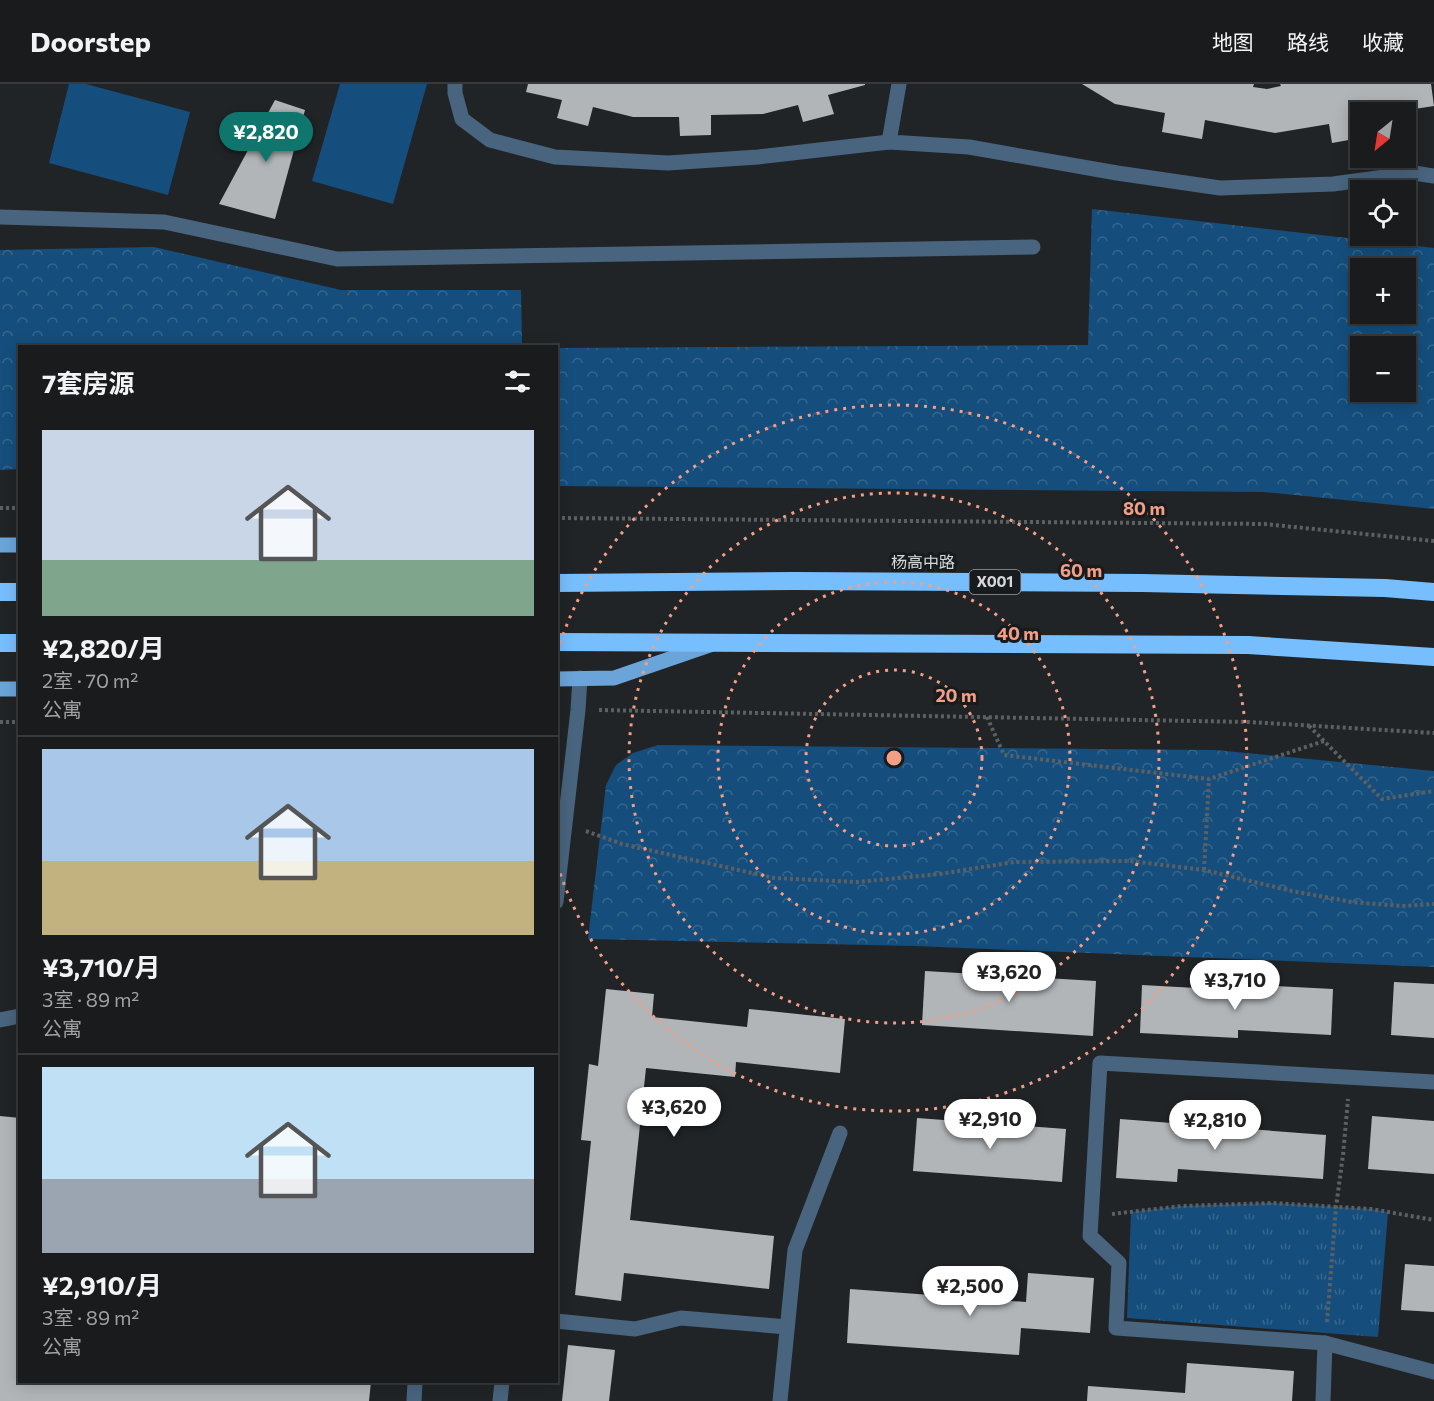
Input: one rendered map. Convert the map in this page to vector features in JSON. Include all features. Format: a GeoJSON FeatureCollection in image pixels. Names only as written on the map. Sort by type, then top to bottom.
{"type":"FeatureCollection","features":[{"type":"Feature","properties":{"kind":"highway","name":"杨高中路"},"geometry":{"type":"LineString","coordinates":[[558,583],[783,581],[1130,583],[1385,588],[1434,592]]}},
{"type":"Feature","properties":{"kind":"highway"},"geometry":{"type":"LineString","coordinates":[[0,592],[18,592]]}},
{"type":"Feature","properties":{"kind":"highway"},"geometry":{"type":"LineString","coordinates":[[0,643],[18,642]]}},
{"type":"Feature","properties":{"kind":"highway"},"geometry":{"type":"LineString","coordinates":[[558,642],[1248,645],[1434,657]]}},
{"type":"Feature","properties":{"kind":"main road"},"geometry":{"type":"LineString","coordinates":[[0,545],[18,545]]}},
{"type":"Feature","properties":{"kind":"main road"},"geometry":{"type":"LineString","coordinates":[[558,679],[614,678],[722,642]]}},
{"type":"Feature","properties":{"kind":"main road"},"geometry":{"type":"LineString","coordinates":[[0,689],[18,689]]}},
{"type":"Feature","properties":{"kind":"street"},"geometry":{"type":"LineString","coordinates":[[454,84],[462,119],[490,140],[555,157],[668,163],[758,157],[889,142],[969,147],[1117,173],[1220,188],[1333,184],[1414,173],[1434,176]]}},
{"type":"Feature","properties":{"kind":"street"},"geometry":{"type":"LineString","coordinates":[[889,142],[899,84]]}},
{"type":"Feature","properties":{"kind":"street"},"geometry":{"type":"LineString","coordinates":[[0,217],[164,222],[337,259],[1033,247]]}},
{"type":"Feature","properties":{"kind":"street"},"geometry":{"type":"LineString","coordinates":[[558,884],[580,678]]}},
{"type":"Feature","properties":{"kind":"street"},"geometry":{"type":"LineString","coordinates":[[0,1020],[18,1016]]}},
{"type":"Feature","properties":{"kind":"street"},"geometry":{"type":"LineString","coordinates":[[1434,1082],[1100,1063],[1090,1236],[1119,1263],[1116,1328],[1325,1343],[1434,1372]]}},
{"type":"Feature","properties":{"kind":"street"},"geometry":{"type":"LineString","coordinates":[[780,1401],[795,1250],[840,1133]]}},
{"type":"Feature","properties":{"kind":"street"},"geometry":{"type":"LineString","coordinates":[[558,1321],[636,1329],[681,1317],[787,1327]]}},
{"type":"Feature","properties":{"kind":"street"},"geometry":{"type":"LineString","coordinates":[[1323,1401],[1325,1343]]}},
{"type":"Feature","properties":{"kind":"street"},"geometry":{"type":"LineString","coordinates":[[414,1401],[415,1383]]}},
{"type":"Feature","properties":{"kind":"street"},"geometry":{"type":"LineString","coordinates":[[500,1401],[502,1383]]}},
{"type":"Feature","properties":{"kind":"path"},"geometry":{"type":"LineString","coordinates":[[0,508],[18,508]]}},
{"type":"Feature","properties":{"kind":"path"},"geometry":{"type":"LineString","coordinates":[[558,518],[1264,524],[1434,541]]}},
{"type":"Feature","properties":{"kind":"path"},"geometry":{"type":"LineString","coordinates":[[578,710],[1249,722],[1434,733]]}},
{"type":"Feature","properties":{"kind":"path"},"geometry":{"type":"LineString","coordinates":[[987,717],[1004,755],[1209,779],[1324,741]]}},
{"type":"Feature","properties":{"kind":"path"},"geometry":{"type":"LineString","coordinates":[[0,722],[18,722]]}},
{"type":"Feature","properties":{"kind":"path"},"geometry":{"type":"LineString","coordinates":[[1308,726],[1382,799],[1434,791]]}},
{"type":"Feature","properties":{"kind":"path"},"geometry":{"type":"LineString","coordinates":[[1204,870],[1209,779]]}},
{"type":"Feature","properties":{"kind":"path"},"geometry":{"type":"LineString","coordinates":[[565,823],[622,844],[774,878],[857,882],[940,874],[1014,862],[1130,861],[1204,870],[1292,891],[1352,902],[1402,906],[1434,903]]}},
{"type":"Feature","properties":{"kind":"path"},"geometry":{"type":"LineString","coordinates":[[1325,1343],[1336,1207],[1344,1155],[1349,1077]]}},
{"type":"Feature","properties":{"kind":"path"},"geometry":{"type":"LineString","coordinates":[[1092,1216],[1182,1206],[1274,1203],[1371,1209],[1434,1220]]}},
{"type":"Feature","properties":{"kind":"green space"},"geometry":{"type":"Polygon","coordinates":[[[69,84],[86,84],[190,112],[168,195],[49,163],[69,84]]]}},
{"type":"Feature","properties":{"kind":"green space"},"geometry":{"type":"Polygon","coordinates":[[[340,84],[427,84],[393,204],[312,181],[340,84]]]}},
{"type":"Feature","properties":{"kind":"green space"},"geometry":{"type":"Polygon","coordinates":[[[1092,209],[1350,238],[1350,246],[1434,248],[1434,509],[1264,492],[558,486],[558,348],[1088,345],[1092,209]]]}},
{"type":"Feature","properties":{"kind":"green space"},"geometry":{"type":"Polygon","coordinates":[[[154,247],[341,290],[521,290],[522,345],[18,345],[18,469],[0,470],[0,250],[154,247]]]}},
{"type":"Feature","properties":{"kind":"green space"},"geometry":{"type":"Polygon","coordinates":[[[658,745],[1215,750],[1434,771],[1434,967],[915,946],[588,939],[606,785],[616,765],[633,753],[658,745]]]}},
{"type":"Feature","properties":{"kind":"green space"},"geometry":{"type":"Polygon","coordinates":[[[1273,1203],[1388,1212],[1378,1337],[1127,1318],[1131,1212],[1182,1206],[1273,1203]]]}},
{"type":"Feature","properties":{"kind":"building"},"geometry":{"type":"Polygon","coordinates":[[[528,84],[865,85],[828,95],[834,114],[803,122],[798,105],[763,114],[711,115],[711,135],[680,136],[679,117],[633,117],[593,107],[588,126],[557,118],[562,100],[526,92],[528,84]]]}},
{"type":"Feature","properties":{"kind":"building"},"geometry":{"type":"Polygon","coordinates":[[[1082,84],[1254,84],[1253,87],[1267,89],[1281,86],[1280,84],[1431,84],[1434,106],[1416,109],[1416,102],[1350,102],[1350,140],[1332,143],[1329,124],[1275,133],[1205,120],[1202,139],[1162,132],[1165,113],[1115,104],[1082,84]]]}},
{"type":"Feature","properties":{"kind":"building"},"geometry":{"type":"Polygon","coordinates":[[[275,100],[305,110],[275,219],[219,204],[275,100]]]}},
{"type":"Feature","properties":{"kind":"building"},"geometry":{"type":"Polygon","coordinates":[[[925,971],[1096,981],[1093,1036],[922,1025],[925,971]]]}},
{"type":"Feature","properties":{"kind":"building"},"geometry":{"type":"Polygon","coordinates":[[[1394,982],[1434,984],[1434,1038],[1391,1035],[1394,982]]]}},
{"type":"Feature","properties":{"kind":"building"},"geometry":{"type":"Polygon","coordinates":[[[1233,984],[1333,989],[1331,1035],[1238,1030],[1238,1038],[1140,1033],[1142,985],[1232,990],[1233,984]]]}},
{"type":"Feature","properties":{"kind":"building"},"geometry":{"type":"Polygon","coordinates":[[[606,989],[654,994],[652,1017],[747,1027],[749,1009],[845,1019],[840,1073],[736,1062],[735,1077],[646,1068],[630,1220],[774,1236],[769,1289],[624,1273],[621,1301],[575,1295],[591,1141],[581,1140],[589,1064],[598,1066],[606,989]]]}},
{"type":"Feature","properties":{"kind":"building"},"geometry":{"type":"Polygon","coordinates":[[[0,1116],[18,1118],[18,1383],[371,1383],[369,1401],[0,1401],[0,1116]]]}},
{"type":"Feature","properties":{"kind":"building"},"geometry":{"type":"Polygon","coordinates":[[[1372,1116],[1434,1121],[1434,1174],[1368,1169],[1372,1116]]]}},
{"type":"Feature","properties":{"kind":"building"},"geometry":{"type":"Polygon","coordinates":[[[917,1118],[1066,1129],[1062,1182],[913,1171],[917,1118]]]}},
{"type":"Feature","properties":{"kind":"building"},"geometry":{"type":"Polygon","coordinates":[[[1120,1119],[1326,1135],[1323,1179],[1178,1169],[1177,1182],[1116,1178],[1120,1119]]]}},
{"type":"Feature","properties":{"kind":"building"},"geometry":{"type":"Polygon","coordinates":[[[1405,1264],[1434,1266],[1434,1312],[1401,1310],[1405,1264]]]}},
{"type":"Feature","properties":{"kind":"building"},"geometry":{"type":"Polygon","coordinates":[[[1028,1273],[1094,1278],[1090,1333],[1021,1328],[1019,1355],[847,1343],[850,1289],[1026,1302],[1028,1273]]]}},
{"type":"Feature","properties":{"kind":"building"},"geometry":{"type":"Polygon","coordinates":[[[568,1345],[615,1350],[609,1401],[562,1401],[568,1345]]]}},
{"type":"Feature","properties":{"kind":"building"},"geometry":{"type":"Polygon","coordinates":[[[1187,1363],[1294,1371],[1292,1401],[1087,1401],[1088,1386],[1185,1393],[1187,1363]]]}}]}
